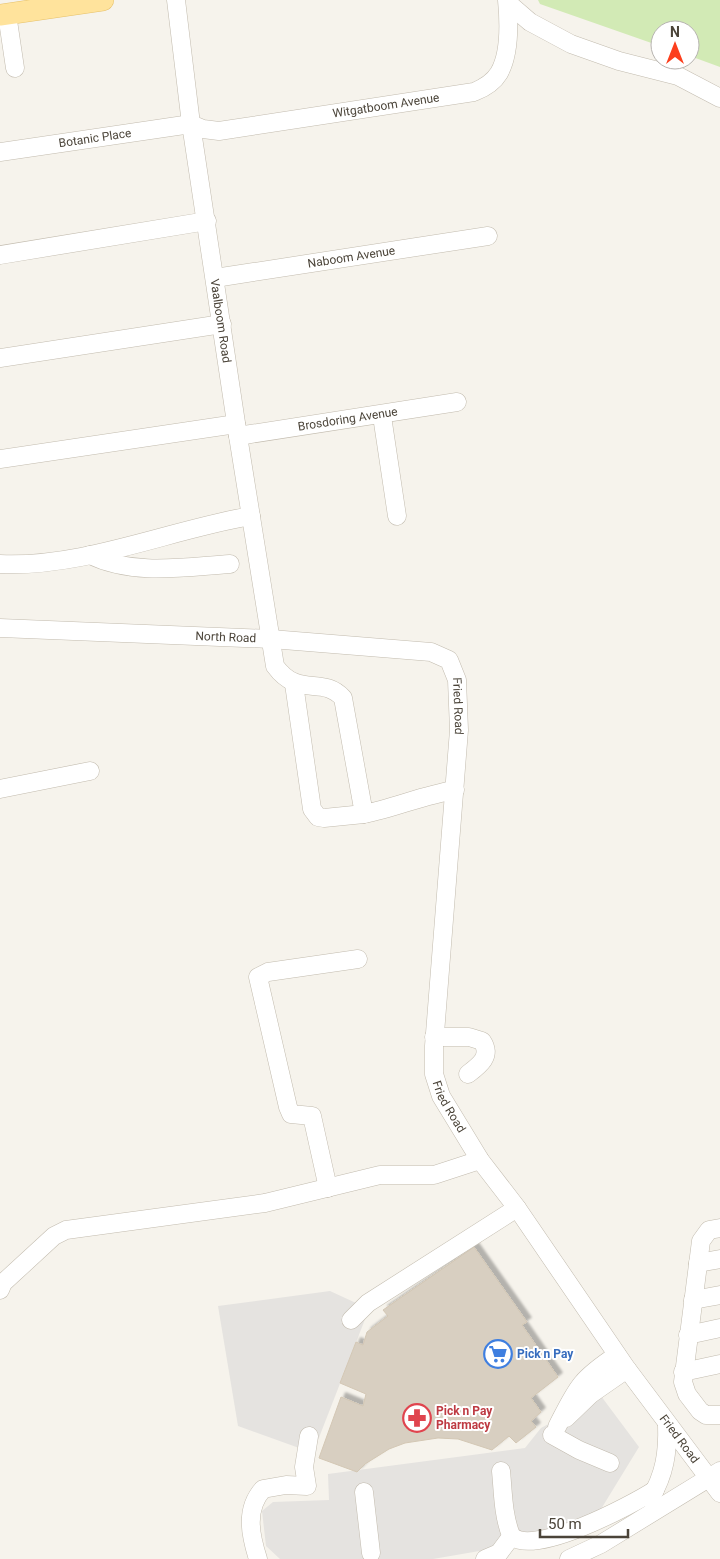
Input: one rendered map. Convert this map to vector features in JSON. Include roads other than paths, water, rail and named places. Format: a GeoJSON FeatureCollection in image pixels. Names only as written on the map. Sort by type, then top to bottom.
{"type":"FeatureCollection","features":[{"type":"Feature","properties":{"kind":"main road"},"geometry":{"type":"LineString","coordinates":[[4,14],[103,0]]}},
{"type":"Feature","properties":{"kind":"street","name":"Vaalboom Road"},"geometry":{"type":"LineString","coordinates":[[176,0],[191,124],[275,666],[294,684]]}},
{"type":"Feature","properties":{"kind":"street"},"geometry":{"type":"LineString","coordinates":[[507,1],[530,22],[571,44],[619,61],[678,76],[720,98]]}},
{"type":"Feature","properties":{"kind":"street","name":"Witgatboom Avenue"},"geometry":{"type":"LineString","coordinates":[[191,124],[203,129],[219,130],[474,92],[492,82],[502,65],[507,35],[507,1]]}},
{"type":"Feature","properties":{"kind":"street"},"geometry":{"type":"LineString","coordinates":[[4,14],[15,68]]}},
{"type":"Feature","properties":{"kind":"street","name":"Botanic Place"},"geometry":{"type":"LineString","coordinates":[[0,152],[191,124]]}},
{"type":"Feature","properties":{"kind":"street"},"geometry":{"type":"LineString","coordinates":[[0,255],[207,221]]}},
{"type":"Feature","properties":{"kind":"street","name":"Naboom Avenue"},"geometry":{"type":"LineString","coordinates":[[215,278],[488,236]]}},
{"type":"Feature","properties":{"kind":"street"},"geometry":{"type":"LineString","coordinates":[[0,358],[222,324]]}},
{"type":"Feature","properties":{"kind":"street","name":"Brosdoring Avenue"},"geometry":{"type":"LineString","coordinates":[[0,459],[237,430],[382,416],[457,402]]}},
{"type":"Feature","properties":{"kind":"street"},"geometry":{"type":"LineString","coordinates":[[382,416],[397,516]]}},
{"type":"Feature","properties":{"kind":"street"},"geometry":{"type":"LineString","coordinates":[[0,564],[26,564],[90,555],[198,526],[251,516]]}},
{"type":"Feature","properties":{"kind":"street"},"geometry":{"type":"LineString","coordinates":[[90,555],[119,566],[167,568],[230,564]]}},
{"type":"Feature","properties":{"kind":"street","name":"North Road"},"geometry":{"type":"LineString","coordinates":[[0,628],[271,639],[431,652],[450,660]]}},
{"type":"Feature","properties":{"kind":"street","name":"Fried Road"},"geometry":{"type":"LineString","coordinates":[[450,660],[456,672],[459,693],[459,730],[434,1037],[434,1074],[441,1096],[480,1160],[517,1208],[667,1424],[714,1474],[720,1493]]}},
{"type":"Feature","properties":{"kind":"street"},"geometry":{"type":"LineString","coordinates":[[364,814],[343,698],[334,690],[294,684],[312,809],[318,817],[364,814],[390,809],[432,793],[455,790]]}},
{"type":"Feature","properties":{"kind":"street"},"geometry":{"type":"LineString","coordinates":[[0,789],[90,771]]}},
{"type":"Feature","properties":{"kind":"street"},"geometry":{"type":"LineString","coordinates":[[328,1188],[312,1116],[291,1114],[288,1107],[258,977],[268,972],[358,959]]}},
{"type":"Feature","properties":{"kind":"street"},"geometry":{"type":"LineString","coordinates":[[434,1037],[469,1037],[482,1041],[486,1052],[484,1059],[481,1064],[468,1074]]}},
{"type":"Feature","properties":{"kind":"street"},"geometry":{"type":"LineString","coordinates":[[0,1290],[54,1236],[66,1230],[265,1204],[380,1175],[434,1175],[480,1160]]}},
{"type":"Feature","properties":{"kind":"street"},"geometry":{"type":"LineString","coordinates":[[351,1320],[368,1303],[517,1208]]}},
{"type":"Feature","properties":{"kind":"street"},"geometry":{"type":"LineString","coordinates":[[720,1228],[709,1230],[704,1234],[683,1372],[686,1394],[700,1411],[706,1415],[720,1415]]}},
{"type":"Feature","properties":{"kind":"street"},"geometry":{"type":"LineString","coordinates":[[698,1264],[720,1259]]}},
{"type":"Feature","properties":{"kind":"street"},"geometry":{"type":"LineString","coordinates":[[693,1300],[720,1295]]}},
{"type":"Feature","properties":{"kind":"street"},"geometry":{"type":"LineString","coordinates":[[688,1335],[720,1328]]}},
{"type":"Feature","properties":{"kind":"street"},"geometry":{"type":"LineString","coordinates":[[683,1372],[720,1364]]}},
{"type":"Feature","properties":{"kind":"street"},"geometry":{"type":"LineString","coordinates":[[635,1522],[655,1490],[665,1468],[668,1446],[667,1424]]}},
{"type":"Feature","properties":{"kind":"street"},"geometry":{"type":"LineString","coordinates":[[552,1435],[578,1450],[610,1463]]}},
{"type":"Feature","properties":{"kind":"street"},"geometry":{"type":"LineString","coordinates":[[258,1559],[250,1522],[250,1509],[255,1498],[263,1489],[286,1485],[307,1486],[304,1467],[309,1436]]}},
{"type":"Feature","properties":{"kind":"street"},"geometry":{"type":"LineString","coordinates":[[501,1471],[504,1503],[511,1537],[519,1545],[529,1550],[563,1545],[586,1534],[655,1490]]}},
{"type":"Feature","properties":{"kind":"street"},"geometry":{"type":"LineString","coordinates":[[581,1557],[714,1474]]}},
{"type":"Feature","properties":{"kind":"street"},"geometry":{"type":"LineString","coordinates":[[364,1492],[372,1553]]}},
{"type":"Feature","properties":{"kind":"street"},"geometry":{"type":"LineString","coordinates":[[484,1559],[499,1553],[511,1537]]}},
{"type":"Feature","properties":{"kind":"place","name":"Pick n Pay"},"geometry":{"type":"Point","coordinates":[498,1354]}},
{"type":"Feature","properties":{"kind":"place","name":"Pick n Pay Pharmacy"},"geometry":{"type":"Point","coordinates":[417,1418]}}]}
